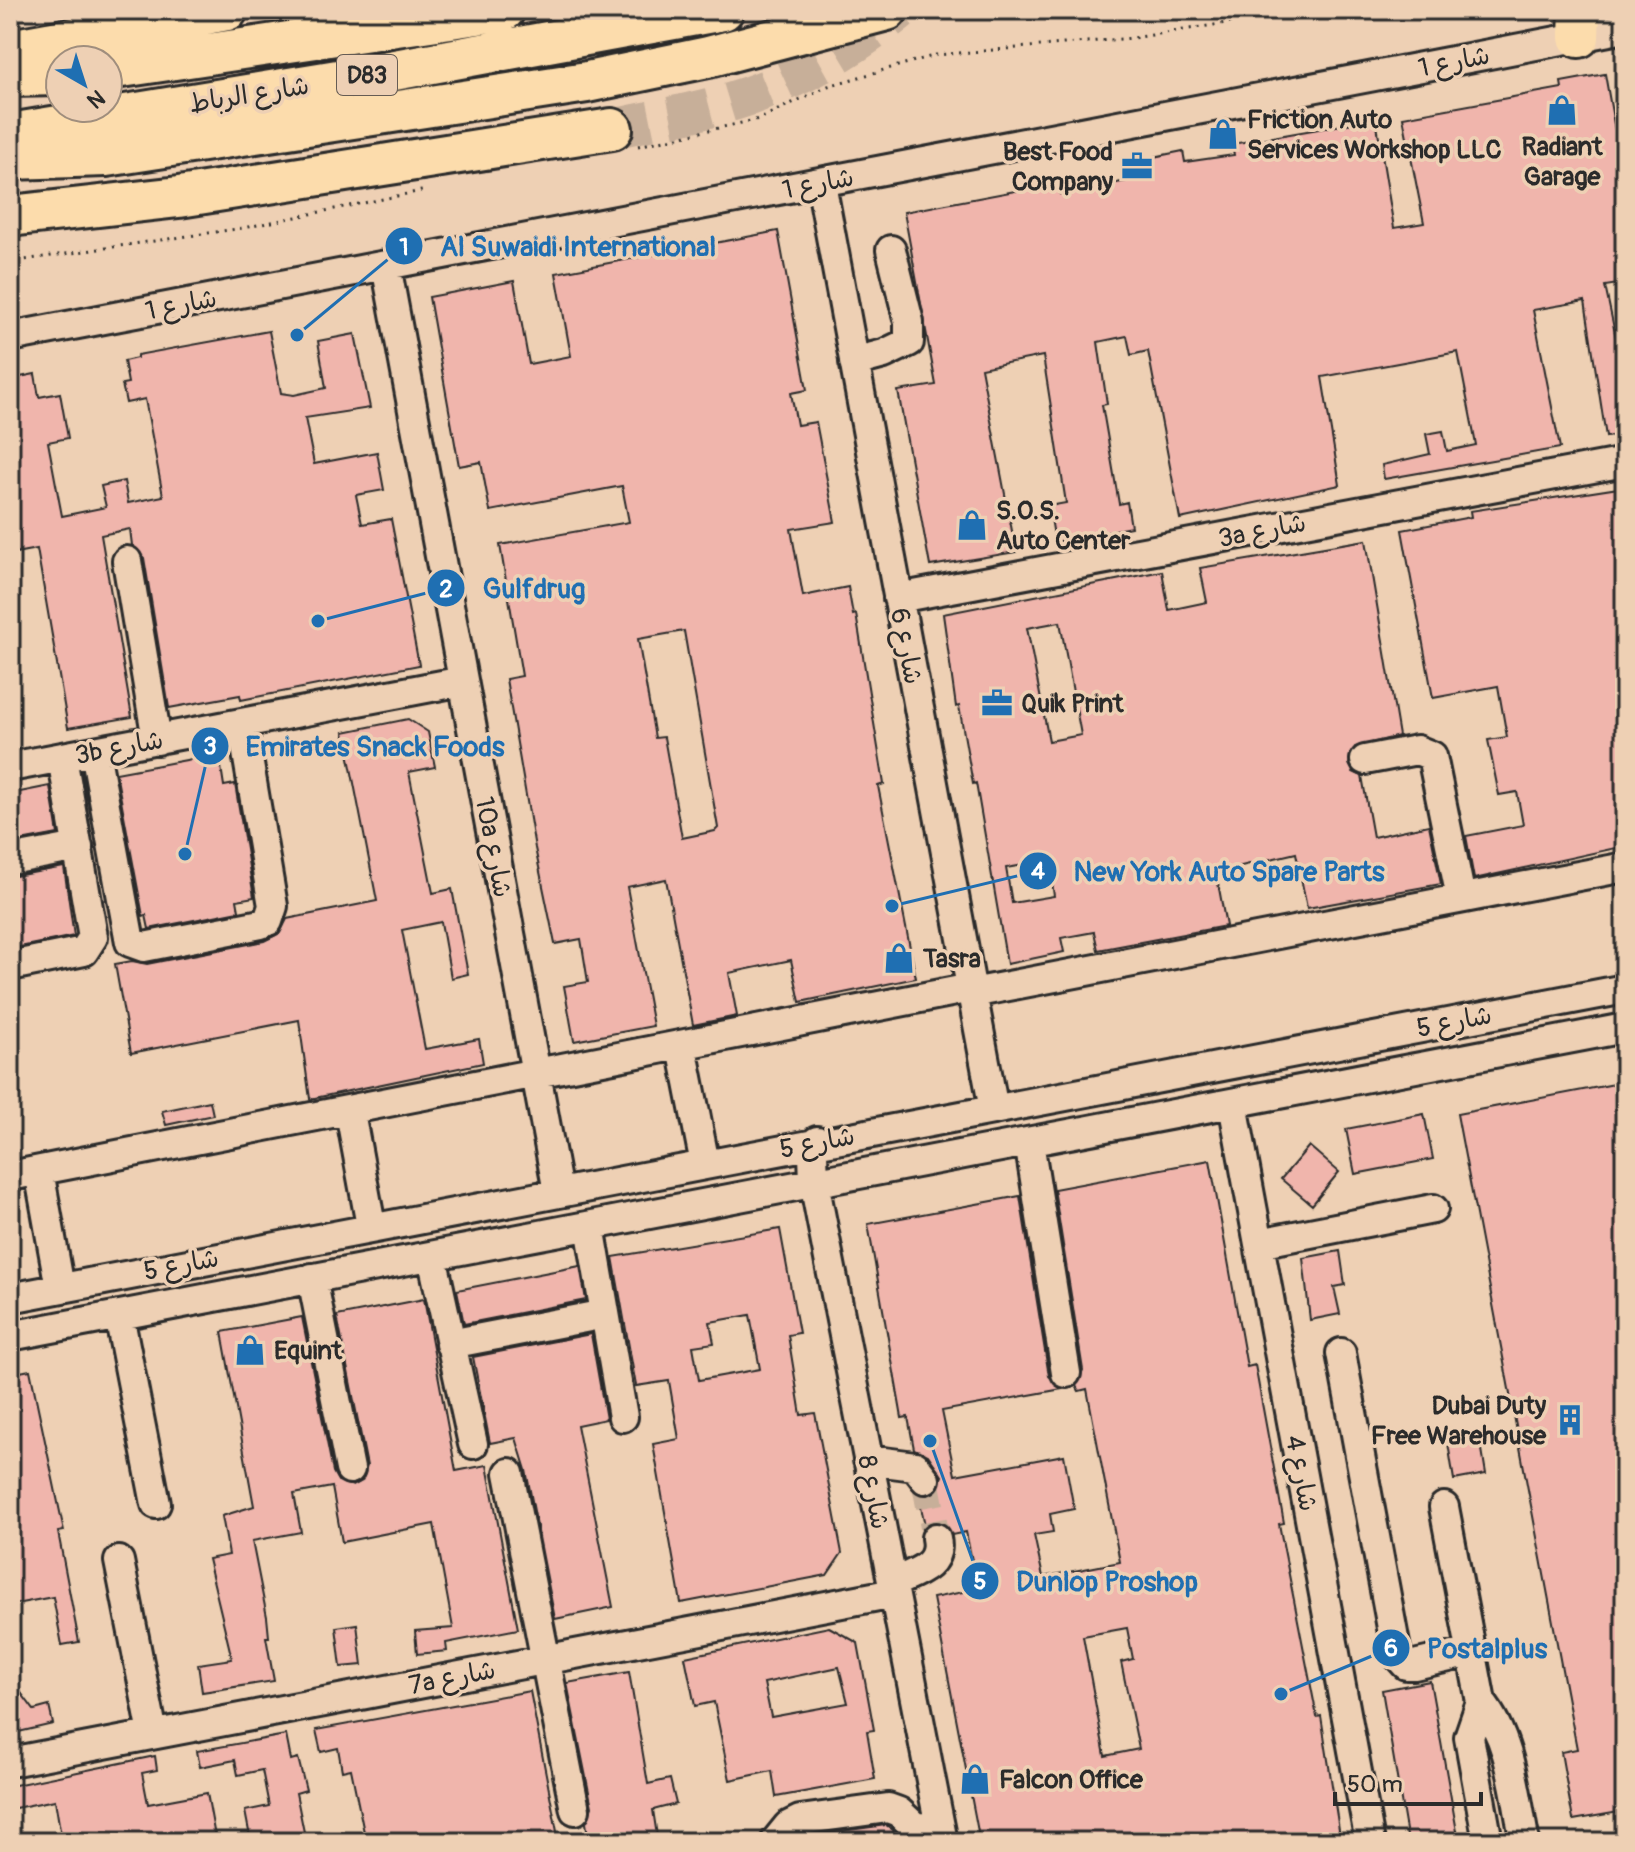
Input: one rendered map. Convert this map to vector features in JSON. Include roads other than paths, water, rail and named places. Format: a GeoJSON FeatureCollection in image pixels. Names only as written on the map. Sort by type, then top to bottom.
{"type":"FeatureCollection","features":[{"type":"Feature","properties":{"kind":"highway"},"geometry":{"type":"LineString","coordinates":[[10,50],[227,10]]}},
{"type":"Feature","properties":{"kind":"highway"},"geometry":{"type":"LineString","coordinates":[[124,67],[504,10]]}},
{"type":"Feature","properties":{"kind":"highway","name":"شارع الرباط"},"geometry":{"type":"LineString","coordinates":[[10,134],[356,77],[723,10]]}},
{"type":"Feature","properties":{"kind":"highway"},"geometry":{"type":"LineString","coordinates":[[10,159],[106,156],[587,82],[708,57],[887,10]]}},
{"type":"Feature","properties":{"kind":"highway"},"geometry":{"type":"LineString","coordinates":[[10,76],[44,75]]}},
{"type":"Feature","properties":{"kind":"highway"},"geometry":{"type":"LineString","coordinates":[[10,216],[179,197],[621,138]]}},
{"type":"Feature","properties":{"kind":"street","name":"شارع 1"},"geometry":{"type":"LineString","coordinates":[[10,337],[821,183],[1579,23],[1625,28]]}},
{"type":"Feature","properties":{"kind":"street","name":"شارع 6"},"geometry":{"type":"LineString","coordinates":[[821,183],[994,1110]]}},
{"type":"Feature","properties":{"kind":"street"},"geometry":{"type":"LineString","coordinates":[[854,362],[884,354],[909,342],[909,322],[891,250]]}},
{"type":"Feature","properties":{"kind":"street","name":"10a شارع"},"geometry":{"type":"LineString","coordinates":[[386,265],[558,1192]]}},
{"type":"Feature","properties":{"kind":"street","name":"3a شارع"},"geometry":{"type":"LineString","coordinates":[[898,598],[1625,462]]}},
{"type":"Feature","properties":{"kind":"street"},"geometry":{"type":"LineString","coordinates":[[127,561],[157,740]]}},
{"type":"Feature","properties":{"kind":"street","name":"3b شارع"},"geometry":{"type":"LineString","coordinates":[[10,767],[463,681]]}},
{"type":"Feature","properties":{"kind":"street"},"geometry":{"type":"LineString","coordinates":[[95,751],[130,942],[144,947],[261,924],[273,914],[242,723]]}},
{"type":"Feature","properties":{"kind":"street"},"geometry":{"type":"LineString","coordinates":[[1365,760],[1417,750],[1432,756],[1461,898]]}},
{"type":"Feature","properties":{"kind":"street"},"geometry":{"type":"LineString","coordinates":[[10,966],[77,953],[90,944],[92,929],[62,757]]}},
{"type":"Feature","properties":{"kind":"street"},"geometry":{"type":"LineString","coordinates":[[10,860],[78,847]]}},
{"type":"Feature","properties":{"kind":"street"},"geometry":{"type":"LineString","coordinates":[[10,1176],[1625,867]]}},
{"type":"Feature","properties":{"kind":"street","name":"شارع 5"},"geometry":{"type":"LineString","coordinates":[[10,1298],[371,1226],[1625,989]]}},
{"type":"Feature","properties":{"kind":"street","name":"شارع 5"},"geometry":{"type":"LineString","coordinates":[[10,1336],[1625,1028]]}},
{"type":"Feature","properties":{"kind":"street"},"geometry":{"type":"LineString","coordinates":[[682,1047],[705,1164]]}},
{"type":"Feature","properties":{"kind":"street","name":"شارع 4"},"geometry":{"type":"LineString","coordinates":[[1233,1104],[1370,1842]]}},
{"type":"Feature","properties":{"kind":"street"},"geometry":{"type":"LineString","coordinates":[[350,1112],[371,1226]]}},
{"type":"Feature","properties":{"kind":"street","name":"شارع 8"},"geometry":{"type":"LineString","coordinates":[[817,1141],[813,1154],[814,1182],[941,1835]]}},
{"type":"Feature","properties":{"kind":"street"},"geometry":{"type":"LineString","coordinates":[[1029,1142],[1066,1373]]}},
{"type":"Feature","properties":{"kind":"street"},"geometry":{"type":"LineString","coordinates":[[39,1171],[60,1288]]}},
{"type":"Feature","properties":{"kind":"street"},"geometry":{"type":"LineString","coordinates":[[1259,1243],[1433,1209]]}},
{"type":"Feature","properties":{"kind":"street"},"geometry":{"type":"LineString","coordinates":[[590,1226],[623,1417]]}},
{"type":"Feature","properties":{"kind":"street"},"geometry":{"type":"LineString","coordinates":[[432,1256],[473,1444]]}},
{"type":"Feature","properties":{"kind":"street"},"geometry":{"type":"LineString","coordinates":[[312,1278],[350,1469]]}},
{"type":"Feature","properties":{"kind":"street"},"geometry":{"type":"LineString","coordinates":[[450,1344],[605,1314]]}},
{"type":"Feature","properties":{"kind":"street"},"geometry":{"type":"LineString","coordinates":[[119,1315],[156,1504]]}},
{"type":"Feature","properties":{"kind":"street"},"geometry":{"type":"LineString","coordinates":[[1341,1353],[1400,1662],[1414,1665],[1471,1652]]}},
{"type":"Feature","properties":{"kind":"street"},"geometry":{"type":"LineString","coordinates":[[868,1460],[915,1466],[925,1479]]}},
{"type":"Feature","properties":{"kind":"street"},"geometry":{"type":"LineString","coordinates":[[509,1473],[575,1810]]}},
{"type":"Feature","properties":{"kind":"street"},"geometry":{"type":"LineString","coordinates":[[1444,1507],[1481,1702],[1492,1715],[1505,1746],[1525,1842]]}},
{"type":"Feature","properties":{"kind":"street","name":"7a شارع"},"geometry":{"type":"LineString","coordinates":[[10,1762],[893,1588],[931,1564],[938,1549],[936,1538]]}},
{"type":"Feature","properties":{"kind":"street"},"geometry":{"type":"LineString","coordinates":[[119,1561],[153,1734]]}},
{"type":"Feature","properties":{"kind":"street"},"geometry":{"type":"LineString","coordinates":[[1481,1702],[1469,1737],[1488,1842]]}},
{"type":"Feature","properties":{"kind":"street"},"geometry":{"type":"LineString","coordinates":[[775,1842],[788,1826],[800,1820],[882,1808],[899,1812],[915,1827],[941,1835]]}},
{"type":"Feature","properties":{"kind":"tunnel"},"geometry":{"type":"LineString","coordinates":[[612,129],[688,113],[778,85],[842,51],[900,10]]}},
{"type":"Feature","properties":{"kind":"tunnel"},"geometry":{"type":"LineString","coordinates":[[925,1479],[936,1538]]}},
{"type":"Feature","properties":{"kind":"place","name":"Radiant Garage"},"geometry":{"type":"Point","coordinates":[1562,110]}},
{"type":"Feature","properties":{"kind":"place","name":"Friction Auto Services Workshop LLC"},"geometry":{"type":"Point","coordinates":[1223,134]}},
{"type":"Feature","properties":{"kind":"place","name":"Best Food Company"},"geometry":{"type":"Point","coordinates":[1137,166]}},
{"type":"Feature","properties":{"kind":"place","name":"Al Suwaidi International"},"geometry":{"type":"Point","coordinates":[297,335]}},
{"type":"Feature","properties":{"kind":"place","name":"S.O.S. Auto Center"},"geometry":{"type":"Point","coordinates":[972,525]}},
{"type":"Feature","properties":{"kind":"place","name":"Gulfdrug"},"geometry":{"type":"Point","coordinates":[318,621]}},
{"type":"Feature","properties":{"kind":"place","name":"Quik Print"},"geometry":{"type":"Point","coordinates":[997,703]}},
{"type":"Feature","properties":{"kind":"place","name":"Emirates Snack Foods"},"geometry":{"type":"Point","coordinates":[185,854]}},
{"type":"Feature","properties":{"kind":"place","name":"New York Auto Spare Parts"},"geometry":{"type":"Point","coordinates":[892,906]}},
{"type":"Feature","properties":{"kind":"place","name":"Tasra"},"geometry":{"type":"Point","coordinates":[899,958]}},
{"type":"Feature","properties":{"kind":"place","name":"Equint"},"geometry":{"type":"Point","coordinates":[250,1350]}},
{"type":"Feature","properties":{"kind":"place","name":"Dubai Duty Free Warehouse"},"geometry":{"type":"Point","coordinates":[1570,1420]}},
{"type":"Feature","properties":{"kind":"place","name":"Dunlop Proshop"},"geometry":{"type":"Point","coordinates":[930,1441]}},
{"type":"Feature","properties":{"kind":"place","name":"Postalplus"},"geometry":{"type":"Point","coordinates":[1281,1694]}},
{"type":"Feature","properties":{"kind":"place","name":"Falcon Office"},"geometry":{"type":"Point","coordinates":[975,1779]}}]}
